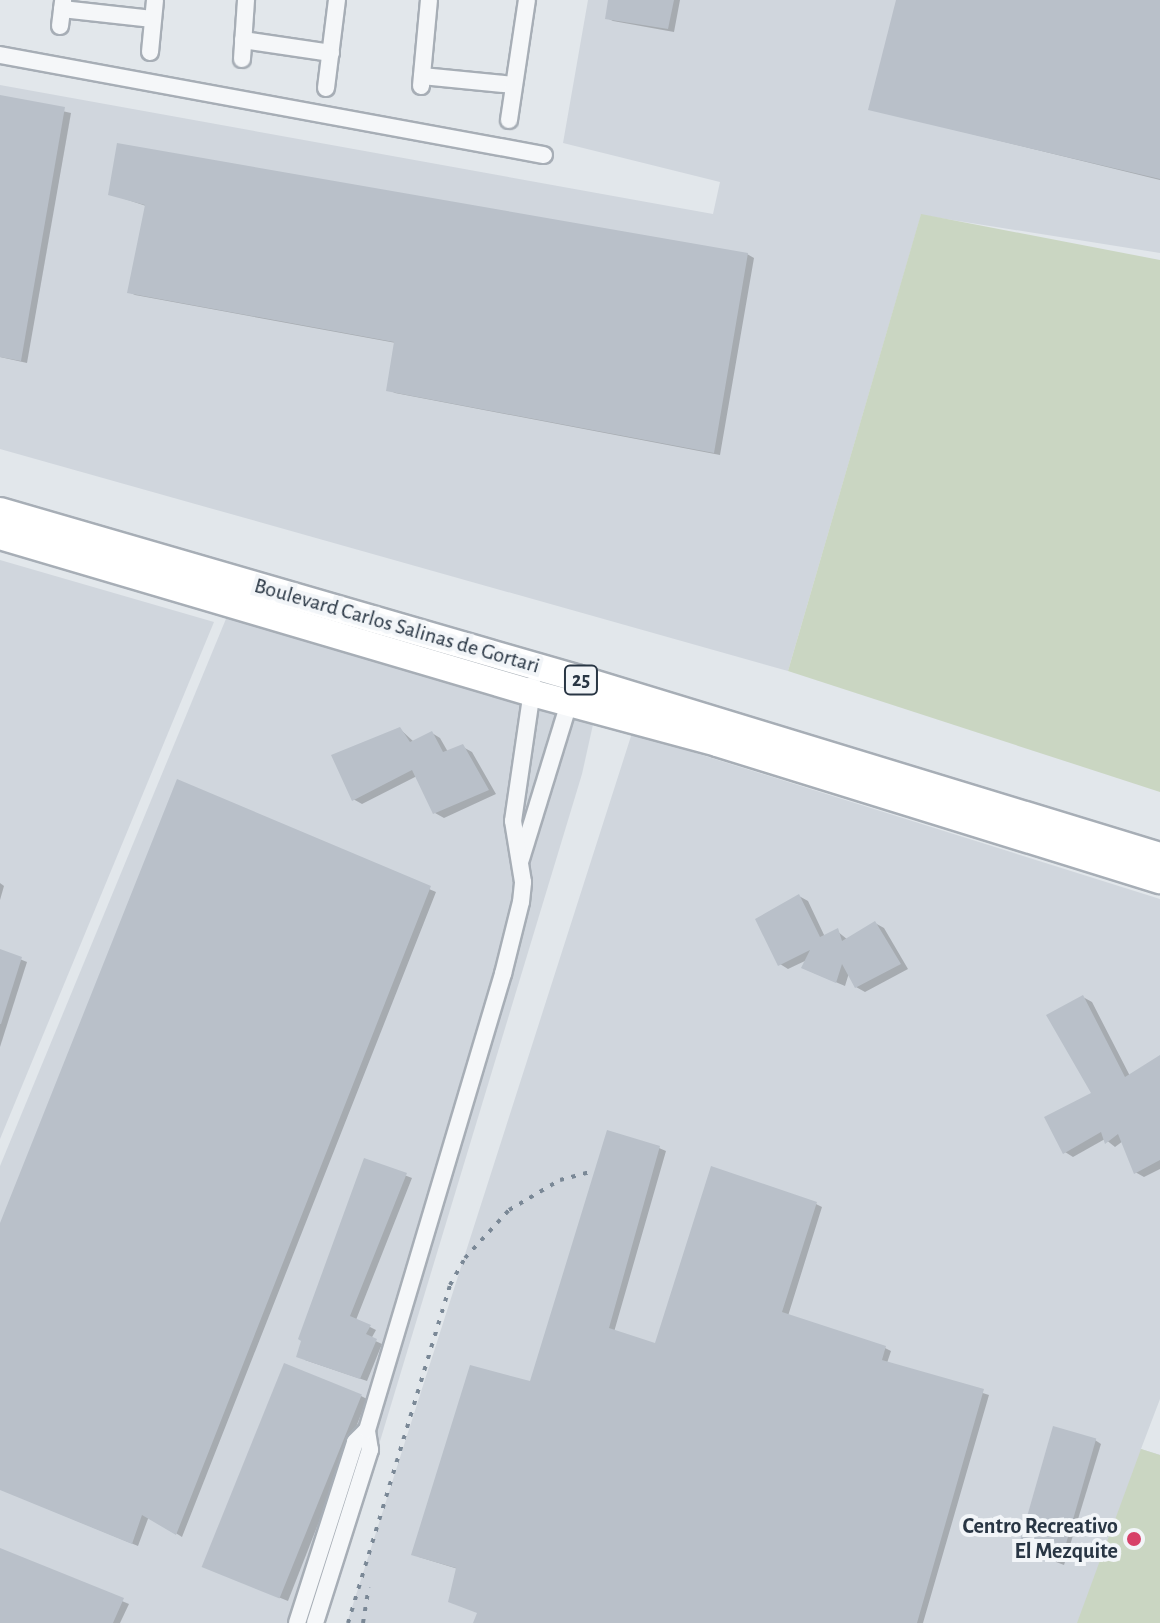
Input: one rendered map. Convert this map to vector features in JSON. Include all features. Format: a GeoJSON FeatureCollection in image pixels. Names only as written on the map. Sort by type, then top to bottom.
{"type":"FeatureCollection","features":[{"type":"Feature","properties":{"kind":"main road","name":"Boulevard Carlos Salinas de Gortari"},"geometry":{"type":"LineString","coordinates":[[0,511],[533,680]]}},
{"type":"Feature","properties":{"kind":"main road","name":"Boulevard Carlos Salinas de Gortari"},"geometry":{"type":"LineString","coordinates":[[0,536],[573,691],[1160,856]]}},
{"type":"Feature","properties":{"kind":"main road","name":"Boulevard Carlos Salinas de Gortari"},"geometry":{"type":"LineString","coordinates":[[573,691],[717,743],[1160,880]]}},
{"type":"Feature","properties":{"kind":"street"},"geometry":{"type":"LineString","coordinates":[[150,52],[155,0]]}},
{"type":"Feature","properties":{"kind":"street"},"geometry":{"type":"LineString","coordinates":[[242,59],[246,0]]}},
{"type":"Feature","properties":{"kind":"street"},"geometry":{"type":"LineString","coordinates":[[326,88],[337,0]]}},
{"type":"Feature","properties":{"kind":"street"},"geometry":{"type":"LineString","coordinates":[[429,0],[422,82],[513,85]]}},
{"type":"Feature","properties":{"kind":"street"},"geometry":{"type":"LineString","coordinates":[[509,120],[527,0]]}},
{"type":"Feature","properties":{"kind":"street"},"geometry":{"type":"LineString","coordinates":[[62,11],[152,19]]}},
{"type":"Feature","properties":{"kind":"street"},"geometry":{"type":"LineString","coordinates":[[243,40],[331,53]]}},
{"type":"Feature","properties":{"kind":"street"},"geometry":{"type":"LineString","coordinates":[[0,55],[544,155]]}},
{"type":"Feature","properties":{"kind":"street"},"geometry":{"type":"LineString","coordinates":[[315,1623],[370,1450],[367,1430],[503,974],[523,886],[513,821],[533,680]]}},
{"type":"Feature","properties":{"kind":"street"},"geometry":{"type":"LineString","coordinates":[[521,859],[573,691]]}},
{"type":"Feature","properties":{"kind":"street"},"geometry":{"type":"LineString","coordinates":[[521,772],[547,778]]}},
{"type":"Feature","properties":{"kind":"street"},"geometry":{"type":"LineString","coordinates":[[297,1623],[355,1442],[367,1430]]}},
{"type":"Feature","properties":{"kind":"shaded area"},"geometry":{"type":"Polygon","coordinates":[[[588,0],[1160,0],[1160,253],[921,215],[788,671],[0,449],[0,85],[713,214],[720,182],[563,143],[588,0]]]}},
{"type":"Feature","properties":{"kind":"shaded area"},"geometry":{"type":"Polygon","coordinates":[[[0,560],[214,622],[0,1139],[0,560]]]}},
{"type":"Feature","properties":{"kind":"shaded area"},"geometry":{"type":"Polygon","coordinates":[[[228,614],[594,720],[582,774],[325,1623],[0,1623],[0,1166],[228,614]]]}},
{"type":"Feature","properties":{"kind":"shaded area"},"geometry":{"type":"Polygon","coordinates":[[[632,733],[1160,899],[1160,1399],[1141,1449],[1160,1455],[1160,1623],[347,1623],[632,733]]]}},
{"type":"Feature","properties":{"kind":"green space"},"geometry":{"type":"Polygon","coordinates":[[[921,214],[1160,260],[1160,792],[788,671],[921,214]]]}},
{"type":"Feature","properties":{"kind":"green space","name":"Centro Recreativo El Mezquite"},"geometry":{"type":"Polygon","coordinates":[[[1141,1449],[1160,1455],[1160,1623],[1077,1623],[1141,1449]]]}},
{"type":"Feature","properties":{"kind":"building"},"geometry":{"type":"Polygon","coordinates":[[[608,0],[674,0],[668,29],[605,19],[608,0]]]}},
{"type":"Feature","properties":{"kind":"building"},"geometry":{"type":"Polygon","coordinates":[[[896,0],[1160,0],[1160,179],[868,110],[896,0]]]}},
{"type":"Feature","properties":{"kind":"building"},"geometry":{"type":"Polygon","coordinates":[[[0,95],[65,107],[21,361],[0,357],[0,95]]]}},
{"type":"Feature","properties":{"kind":"building"},"geometry":{"type":"Polygon","coordinates":[[[117,143],[748,253],[714,453],[386,391],[394,342],[127,293],[145,205],[108,195],[117,143]]]}},
{"type":"Feature","properties":{"kind":"building"},"geometry":{"type":"Polygon","coordinates":[[[400,727],[410,742],[432,731],[443,752],[463,744],[489,790],[433,814],[412,770],[352,801],[331,755],[400,727]]]}},
{"type":"Feature","properties":{"kind":"building"},"geometry":{"type":"Polygon","coordinates":[[[177,779],[431,886],[176,1535],[142,1515],[132,1544],[0,1490],[0,1223],[177,779]]]}},
{"type":"Feature","properties":{"kind":"building"},"geometry":{"type":"Polygon","coordinates":[[[799,894],[820,937],[838,928],[842,941],[875,921],[901,964],[855,988],[842,964],[836,983],[801,968],[810,950],[778,966],[755,919],[799,894]]]}},
{"type":"Feature","properties":{"kind":"building"},"geometry":{"type":"Polygon","coordinates":[[[0,949],[22,957],[1,1024],[0,1024],[0,949]]]}},
{"type":"Feature","properties":{"kind":"building"},"geometry":{"type":"Polygon","coordinates":[[[1083,995],[1125,1077],[1160,1055],[1160,1160],[1134,1174],[1118,1134],[1105,1144],[1101,1132],[1063,1154],[1044,1117],[1091,1093],[1046,1015],[1083,995]]]}},
{"type":"Feature","properties":{"kind":"building"},"geometry":{"type":"Polygon","coordinates":[[[607,1130],[660,1146],[609,1328],[655,1343],[711,1166],[817,1202],[782,1312],[886,1346],[882,1360],[984,1389],[917,1623],[473,1623],[477,1613],[448,1602],[456,1568],[411,1555],[470,1365],[530,1381],[607,1130]]]}},
{"type":"Feature","properties":{"kind":"building"},"geometry":{"type":"Polygon","coordinates":[[[364,1158],[407,1173],[350,1316],[371,1325],[366,1334],[377,1339],[360,1379],[296,1357],[301,1341],[298,1339],[364,1158]]]}},
{"type":"Feature","properties":{"kind":"building"},"geometry":{"type":"Polygon","coordinates":[[[284,1363],[362,1394],[279,1598],[202,1567],[284,1363]]]}},
{"type":"Feature","properties":{"kind":"building"},"geometry":{"type":"Polygon","coordinates":[[[1053,1426],[1096,1438],[1061,1561],[1018,1549],[1053,1426]]]}},
{"type":"Feature","properties":{"kind":"building"},"geometry":{"type":"Polygon","coordinates":[[[0,1548],[124,1598],[113,1623],[0,1623],[0,1548]]]}},
{"type":"Feature","properties":{"kind":"railway"},"geometry":{"type":"LineString","coordinates":[[348,1623],[450,1285],[465,1258],[509,1210],[560,1180],[589,1172]]}},
{"type":"Feature","properties":{"kind":"railway"},"geometry":{"type":"LineString","coordinates":[[363,1623],[369,1587]]}},
{"type":"Feature","properties":{"kind":"place","name":"Centro Recreativo El Mezquite"},"geometry":{"type":"Point","coordinates":[1134,1539]}}]}
